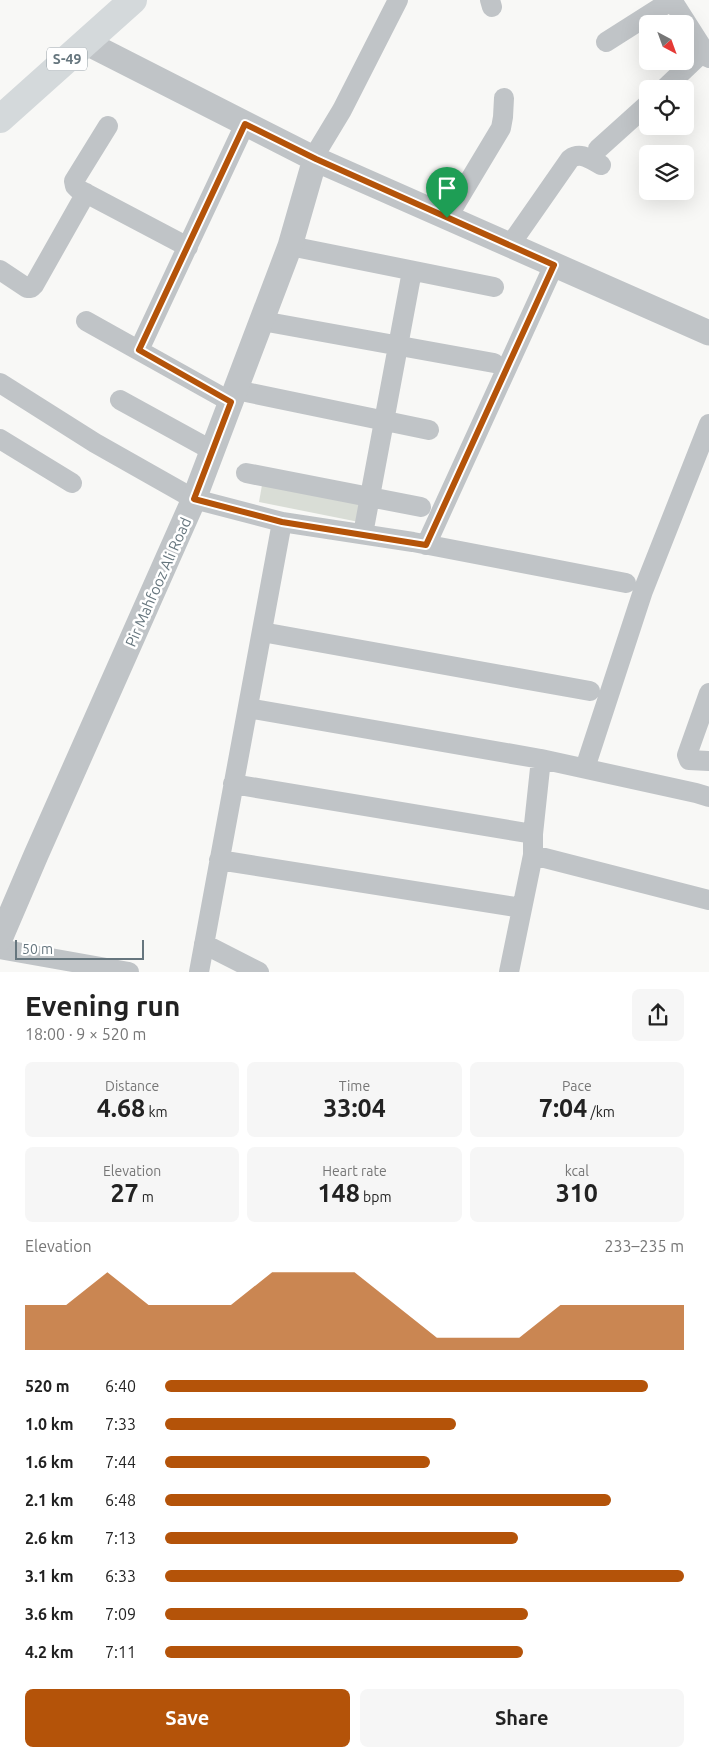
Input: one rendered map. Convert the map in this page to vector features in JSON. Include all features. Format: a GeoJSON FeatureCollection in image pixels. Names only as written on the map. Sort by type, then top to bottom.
{"type":"FeatureCollection","features":[{"type":"Feature","properties":{"kind":"main road","name":"S-49"},"geometry":{"type":"LineString","coordinates":[[0,119],[133,0]]}},
{"type":"Feature","properties":{"kind":"street"},"geometry":{"type":"LineString","coordinates":[[314,159],[342,110],[398,0]]}},
{"type":"Feature","properties":{"kind":"street"},"geometry":{"type":"LineString","coordinates":[[606,42],[672,0],[707,55],[675,80]]}},
{"type":"Feature","properties":{"kind":"street"},"geometry":{"type":"LineString","coordinates":[[86,42],[314,159],[709,333]]}},
{"type":"Feature","properties":{"kind":"street"},"geometry":{"type":"LineString","coordinates":[[447,218],[501,128],[504,98]]}},
{"type":"Feature","properties":{"kind":"street"},"geometry":{"type":"LineString","coordinates":[[510,245],[570,159],[580,155],[600,157],[639,114]]}},
{"type":"Feature","properties":{"kind":"street"},"geometry":{"type":"LineString","coordinates":[[139,350],[245,124]]}},
{"type":"Feature","properties":{"kind":"street"},"geometry":{"type":"LineString","coordinates":[[108,126],[74,181],[74,186],[188,247]]}},
{"type":"Feature","properties":{"kind":"street","name":"Pir Mahfooz Ali Road"},"geometry":{"type":"LineString","coordinates":[[0,939],[194,499],[290,246],[314,159]]}},
{"type":"Feature","properties":{"kind":"street"},"geometry":{"type":"LineString","coordinates":[[0,270],[27,288],[34,285],[86,193]]}},
{"type":"Feature","properties":{"kind":"street"},"geometry":{"type":"LineString","coordinates":[[290,246],[494,287]]}},
{"type":"Feature","properties":{"kind":"street"},"geometry":{"type":"LineString","coordinates":[[426,545],[554,265]]}},
{"type":"Feature","properties":{"kind":"street"},"geometry":{"type":"LineString","coordinates":[[363,534],[412,271]]}},
{"type":"Feature","properties":{"kind":"street"},"geometry":{"type":"LineString","coordinates":[[86,321],[139,350],[233,396],[429,430]]}},
{"type":"Feature","properties":{"kind":"street"},"geometry":{"type":"LineString","coordinates":[[262,321],[494,363]]}},
{"type":"Feature","properties":{"kind":"street"},"geometry":{"type":"LineString","coordinates":[[0,383],[95,443],[194,499],[282,522],[426,545],[626,583]]}},
{"type":"Feature","properties":{"kind":"street"},"geometry":{"type":"LineString","coordinates":[[120,400],[213,451]]}},
{"type":"Feature","properties":{"kind":"street"},"geometry":{"type":"LineString","coordinates":[[585,768],[643,591],[709,424]]}},
{"type":"Feature","properties":{"kind":"street"},"geometry":{"type":"LineString","coordinates":[[0,439],[72,483]]}},
{"type":"Feature","properties":{"kind":"street"},"geometry":{"type":"LineString","coordinates":[[246,473],[421,507]]}},
{"type":"Feature","properties":{"kind":"street"},"geometry":{"type":"LineString","coordinates":[[199,972],[282,522]]}},
{"type":"Feature","properties":{"kind":"street"},"geometry":{"type":"LineString","coordinates":[[262,632],[590,691]]}},
{"type":"Feature","properties":{"kind":"street"},"geometry":{"type":"LineString","coordinates":[[709,693],[687,755],[689,760],[709,761]]}},
{"type":"Feature","properties":{"kind":"street"},"geometry":{"type":"LineString","coordinates":[[248,708],[541,759],[709,797]]}},
{"type":"Feature","properties":{"kind":"street"},"geometry":{"type":"LineString","coordinates":[[509,972],[533,855],[533,834],[541,759]]}},
{"type":"Feature","properties":{"kind":"street"},"geometry":{"type":"LineString","coordinates":[[234,784],[533,834]]}},
{"type":"Feature","properties":{"kind":"street"},"geometry":{"type":"LineString","coordinates":[[533,855],[709,900]]}},
{"type":"Feature","properties":{"kind":"street"},"geometry":{"type":"LineString","coordinates":[[219,860],[522,908]]}},
{"type":"Feature","properties":{"kind":"street"},"geometry":{"type":"LineString","coordinates":[[204,944],[259,972]]}},
{"type":"Feature","properties":{"kind":"street"},"geometry":{"type":"LineString","coordinates":[[0,949],[129,972]]}},
{"type":"Feature","properties":{"kind":"shaded area"},"geometry":{"type":"Polygon","coordinates":[[[262,485],[368,506],[364,523],[259,502],[262,485]]]}},
{"type":"Feature","properties":{"kind":"route"},"geometry":{"type":"LineString","coordinates":[[245,124],[316,159],[447,218],[554,265],[426,545],[282,522],[194,499],[231,402],[139,350],[245,124]]}}]}
